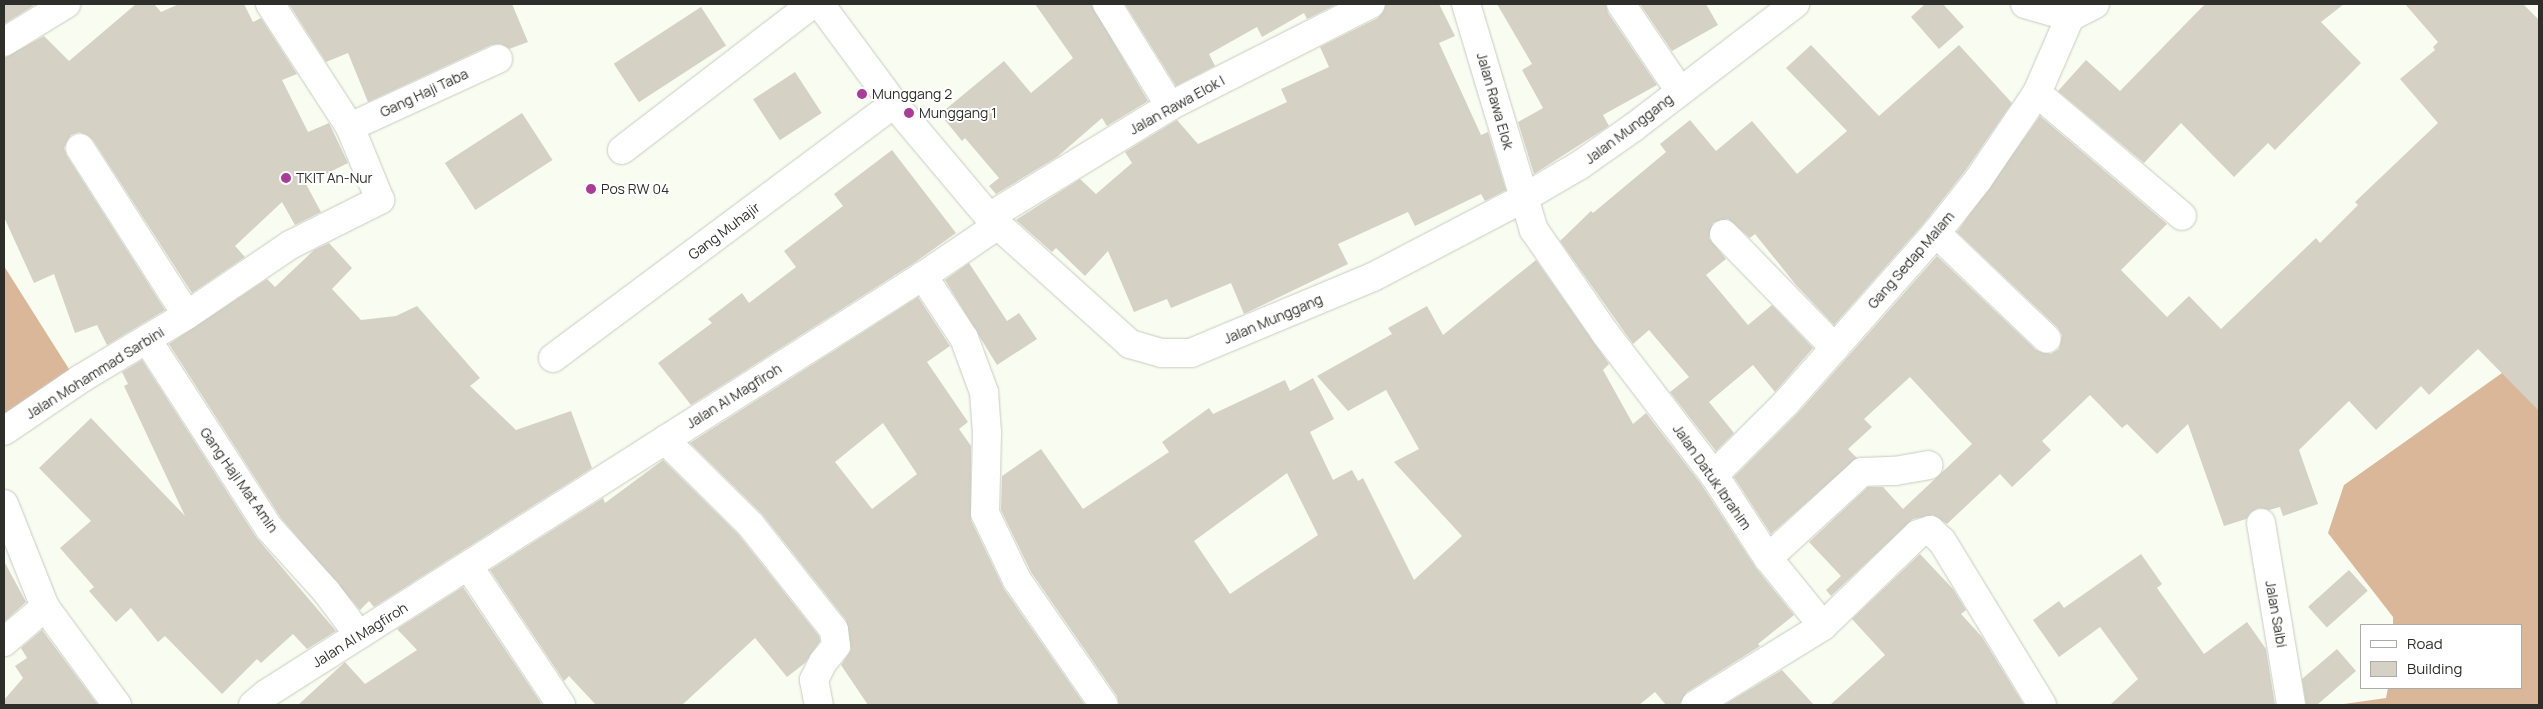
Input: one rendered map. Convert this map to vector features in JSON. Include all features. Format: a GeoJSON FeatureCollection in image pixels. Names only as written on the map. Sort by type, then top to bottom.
{"type":"FeatureCollection","features":[{"type":"Feature","properties":{"kind":"street"},"geometry":{"type":"LineString","coordinates":[[4,42],[66,4]]}},
{"type":"Feature","properties":{"kind":"street","name":"Jalan Mohammad Sarbini"},"geometry":{"type":"LineString","coordinates":[[4,431],[82,378],[148,341],[290,246],[380,200],[350,127],[270,4]]}},
{"type":"Feature","properties":{"kind":"street"},"geometry":{"type":"LineString","coordinates":[[622,150],[812,4]]}},
{"type":"Feature","properties":{"kind":"street","name":"Jalan Munggang"},"geometry":{"type":"LineString","coordinates":[[820,4],[894,104],[994,221],[1130,344],[1150,352],[1191,353],[1373,277],[1522,199],[1580,165],[1730,56],[1795,4]]}},
{"type":"Feature","properties":{"kind":"street"},"geometry":{"type":"LineString","coordinates":[[1107,4],[1170,106]]}},
{"type":"Feature","properties":{"kind":"street","name":"Jalan Rawa Elok I"},"geometry":{"type":"LineString","coordinates":[[994,221],[1170,106],[1370,4]]}},
{"type":"Feature","properties":{"kind":"street","name":"Jalan Rawa Elok"},"geometry":{"type":"LineString","coordinates":[[1466,4],[1522,199]]}},
{"type":"Feature","properties":{"kind":"street"},"geometry":{"type":"LineString","coordinates":[[1621,4],[1680,91]]}},
{"type":"Feature","properties":{"kind":"street"},"geometry":{"type":"LineString","coordinates":[[2025,4],[2070,17],[2094,4]]}},
{"type":"Feature","properties":{"kind":"street","name":"Gang Sedap Malam"},"geometry":{"type":"LineString","coordinates":[[1714,475],[1786,403],[1936,233],[1978,180],[2037,93],[2070,17]]}},
{"type":"Feature","properties":{"kind":"street","name":"Gang Haji Taba"},"geometry":{"type":"LineString","coordinates":[[350,127],[498,59]]}},
{"type":"Feature","properties":{"kind":"street"},"geometry":{"type":"LineString","coordinates":[[2037,93],[2182,216]]}},
{"type":"Feature","properties":{"kind":"street","name":"Gang Muhajir"},"geometry":{"type":"LineString","coordinates":[[553,358],[894,104]]}},
{"type":"Feature","properties":{"kind":"street"},"geometry":{"type":"LineString","coordinates":[[80,148],[187,315]]}},
{"type":"Feature","properties":{"kind":"street","name":"Jalan Datuk Ibrahim"},"geometry":{"type":"LineString","coordinates":[[1522,199],[1534,230],[1599,325],[1714,475],[1768,558],[1823,626]]}},
{"type":"Feature","properties":{"kind":"street","name":"Jalan Al Magfiroh"},"geometry":{"type":"LineString","coordinates":[[264,701],[359,635],[469,567],[923,276],[994,221]]}},
{"type":"Feature","properties":{"kind":"street"},"geometry":{"type":"LineString","coordinates":[[1936,233],[2047,339]]}},
{"type":"Feature","properties":{"kind":"street"},"geometry":{"type":"LineString","coordinates":[[1724,234],[1835,348]]}},
{"type":"Feature","properties":{"kind":"street"},"geometry":{"type":"LineString","coordinates":[[923,276],[964,338],[984,392],[988,433],[985,513],[1017,580],[1104,705]]}},
{"type":"Feature","properties":{"kind":"street","name":"Gang Haji Mat Amin"},"geometry":{"type":"LineString","coordinates":[[148,341],[269,528],[326,591],[359,635]]}},
{"type":"Feature","properties":{"kind":"street"},"geometry":{"type":"LineString","coordinates":[[665,440],[750,524],[834,630],[836,646],[822,662],[814,680],[819,705]]}},
{"type":"Feature","properties":{"kind":"street"},"geometry":{"type":"LineString","coordinates":[[1768,558],[1862,472],[1895,471],[1928,465]]}},
{"type":"Feature","properties":{"kind":"street"},"geometry":{"type":"LineString","coordinates":[[4,504],[45,606],[117,705]]}},
{"type":"Feature","properties":{"kind":"street","name":"Jalan Saibi"},"geometry":{"type":"LineString","coordinates":[[2261,523],[2291,705]]}},
{"type":"Feature","properties":{"kind":"street"},"geometry":{"type":"LineString","coordinates":[[1694,705],[1823,626],[1918,534],[1930,530],[1942,541],[2042,705]]}},
{"type":"Feature","properties":{"kind":"street"},"geometry":{"type":"LineString","coordinates":[[469,567],[561,705]]}},
{"type":"Feature","properties":{"kind":"street"},"geometry":{"type":"LineString","coordinates":[[4,642],[45,606]]}},
{"type":"Feature","properties":{"kind":"shaded area"},"geometry":{"type":"Polygon","coordinates":[[[4,266],[74,377],[4,430],[4,266]]]}},
{"type":"Feature","properties":{"kind":"shaded area"},"geometry":{"type":"Polygon","coordinates":[[[2526,356],[2539,366],[2539,705],[2337,705],[2386,698],[2388,689],[2523,689],[2523,624],[2393,624],[2393,617],[2328,533],[2344,485],[2526,356]]]}},
{"type":"Feature","properties":{"kind":"building"},"geometry":{"type":"Polygon","coordinates":[[[4,4],[32,4],[33,6],[4,24],[4,4]]]}},
{"type":"Feature","properties":{"kind":"building"},"geometry":{"type":"Polygon","coordinates":[[[136,4],[154,4],[161,12],[179,4],[244,4],[253,22],[261,18],[297,74],[282,80],[308,132],[329,123],[348,163],[306,184],[321,212],[295,225],[282,202],[235,246],[245,257],[192,293],[93,140],[80,132],[71,135],[64,148],[67,156],[165,310],[107,345],[97,325],[75,333],[54,274],[34,283],[4,217],[4,58],[44,36],[69,61],[136,4]]]}},
{"type":"Feature","properties":{"kind":"building"},"geometry":{"type":"Polygon","coordinates":[[[289,4],[512,4],[528,42],[509,49],[500,44],[491,45],[368,102],[348,53],[326,62],[289,4]]]}},
{"type":"Feature","properties":{"kind":"building"},"geometry":{"type":"Polygon","coordinates":[[[1035,4],[1091,4],[1148,101],[1107,126],[1102,118],[1057,157],[996,194],[989,186],[999,178],[965,138],[962,141],[940,114],[1004,61],[1031,93],[1073,58],[1035,4]]]}},
{"type":"Feature","properties":{"kind":"building"},"geometry":{"type":"Polygon","coordinates":[[[1125,4],[1337,4],[1307,19],[1304,13],[1262,37],[1257,27],[1209,54],[1215,66],[1176,86],[1125,4]]]}},
{"type":"Feature","properties":{"kind":"building"},"geometry":{"type":"Polygon","coordinates":[[[1386,4],[1439,4],[1455,36],[1439,43],[1481,135],[1488,132],[1506,190],[1485,201],[1481,194],[1415,226],[1408,212],[1338,244],[1348,264],[1244,314],[1231,283],[1171,308],[1167,299],[1134,312],[1108,251],[1085,276],[1056,248],[1052,252],[1016,220],[1080,179],[1096,194],[1132,163],[1125,152],[1177,120],[1198,144],[1287,102],[1281,89],[1329,67],[1320,47],[1378,18],[1386,4]]]}},
{"type":"Feature","properties":{"kind":"building"},"geometry":{"type":"Polygon","coordinates":[[[1497,4],[1606,4],[1608,13],[1657,85],[1603,115],[1609,126],[1534,174],[1518,122],[1543,108],[1522,70],[1532,64],[1497,4]]]}},
{"type":"Feature","properties":{"kind":"building"},"geometry":{"type":"Polygon","coordinates":[[[1640,4],[1706,4],[1718,25],[1672,51],[1640,4]]]}},
{"type":"Feature","properties":{"kind":"building"},"geometry":{"type":"Polygon","coordinates":[[[1925,4],[1943,4],[1964,27],[1939,49],[1911,17],[1925,4]]]}},
{"type":"Feature","properties":{"kind":"building"},"geometry":{"type":"Polygon","coordinates":[[[2205,4],[2344,4],[2321,22],[2361,63],[2275,150],[2268,143],[2234,177],[2181,123],[2144,163],[2058,91],[2086,60],[2120,91],[2205,4]]]}},
{"type":"Feature","properties":{"kind":"building"},"geometry":{"type":"Polygon","coordinates":[[[2405,4],[2523,4],[2539,20],[2539,411],[2478,349],[2429,395],[2421,386],[2376,430],[2349,401],[2299,450],[2318,504],[2283,516],[2280,507],[2269,510],[2258,508],[2246,519],[2224,526],[2188,424],[2157,454],[2127,424],[2122,428],[2090,395],[2042,441],[2051,450],[2012,487],[2000,474],[1947,524],[1933,515],[1913,519],[1831,596],[1826,590],[1841,576],[1809,542],[1868,487],[1883,487],[1903,509],[1972,444],[1910,377],[1864,419],[1872,427],[1848,449],[1857,458],[1771,534],[1734,477],[1798,413],[1937,256],[2036,350],[2051,354],[2059,349],[2062,335],[2058,328],[1957,232],[2040,116],[2167,224],[2121,270],[2167,317],[2189,296],[2221,329],[2316,238],[2320,243],[2358,205],[2355,202],[2438,123],[2400,79],[2435,50],[2433,47],[2438,42],[2405,4]]]}},
{"type":"Feature","properties":{"kind":"building"},"geometry":{"type":"Polygon","coordinates":[[[701,7],[726,46],[639,102],[614,64],[701,7]]]}},
{"type":"Feature","properties":{"kind":"building"},"geometry":{"type":"Polygon","coordinates":[[[1811,45],[1879,116],[1959,45],[2012,103],[1965,171],[1924,223],[1834,325],[1796,285],[1755,234],[1750,238],[1728,219],[1713,223],[1709,238],[1726,259],[1706,275],[1748,325],[1772,305],[1813,348],[1775,392],[1753,365],[1709,402],[1734,433],[1716,451],[1670,392],[1689,377],[1649,330],[1633,344],[1560,241],[1591,211],[1593,213],[1666,152],[1660,144],[1690,120],[1716,151],[1752,121],[1797,174],[1847,131],[1786,68],[1811,45]]]}},
{"type":"Feature","properties":{"kind":"building"},"geometry":{"type":"Polygon","coordinates":[[[795,72],[822,113],[780,140],[753,99],[795,72]]]}},
{"type":"Feature","properties":{"kind":"building"},"geometry":{"type":"Polygon","coordinates":[[[522,113],[552,160],[475,210],[445,163],[522,113]]]}},
{"type":"Feature","properties":{"kind":"building"},"geometry":{"type":"Polygon","coordinates":[[[892,150],[956,233],[914,263],[691,405],[658,363],[712,323],[708,319],[742,293],[749,303],[796,267],[784,251],[843,206],[834,194],[892,150]]]}},
{"type":"Feature","properties":{"kind":"building"},"geometry":{"type":"Polygon","coordinates":[[[329,243],[352,268],[332,289],[361,320],[396,316],[417,306],[480,378],[470,386],[516,430],[571,411],[592,468],[374,607],[369,601],[360,610],[281,518],[169,344],[267,279],[275,287],[314,250],[329,243]]]}},
{"type":"Feature","properties":{"kind":"building"},"geometry":{"type":"Polygon","coordinates":[[[1536,260],[1609,364],[1603,370],[1633,424],[1646,413],[1701,484],[1756,568],[1794,615],[1758,644],[1760,646],[1687,692],[1679,705],[1666,705],[1655,692],[1639,705],[1119,705],[1117,696],[1031,572],[1001,510],[1002,476],[1041,449],[1083,509],[1169,452],[1162,442],[1209,408],[1213,414],[1285,380],[1290,391],[1313,378],[1334,419],[1310,432],[1333,480],[1352,470],[1358,481],[1363,478],[1414,580],[1462,536],[1394,462],[1419,449],[1386,390],[1348,411],[1317,376],[1392,334],[1388,328],[1427,306],[1443,335],[1536,260]],[[1287,473],[1194,541],[1230,594],[1318,535],[1287,473]]]}},
{"type":"Feature","properties":{"kind":"building"},"geometry":{"type":"Polygon","coordinates":[[[969,263],[1007,321],[1019,313],[1037,339],[997,365],[945,280],[969,263]]]}},
{"type":"Feature","properties":{"kind":"building"},"geometry":{"type":"Polygon","coordinates":[[[918,297],[950,346],[927,362],[968,422],[959,429],[971,446],[971,520],[1004,589],[1085,705],[868,705],[841,665],[851,650],[846,620],[762,514],[690,443],[918,297]],[[883,423],[835,462],[872,509],[917,474],[883,423]]]}},
{"type":"Feature","properties":{"kind":"building"},"geometry":{"type":"Polygon","coordinates":[[[142,360],[256,537],[336,631],[307,649],[293,634],[261,663],[257,659],[222,694],[165,636],[158,642],[131,608],[116,622],[89,591],[94,587],[60,548],[91,521],[39,468],[91,418],[185,516],[124,386],[128,384],[122,372],[142,360]]]}},
{"type":"Feature","properties":{"kind":"building"},"geometry":{"type":"Polygon","coordinates":[[[663,460],[738,534],[819,636],[820,641],[805,663],[787,677],[755,638],[682,705],[596,705],[569,676],[564,681],[490,570],[603,498],[605,503],[663,460]]]}},
{"type":"Feature","properties":{"kind":"building"},"geometry":{"type":"Polygon","coordinates":[[[1920,554],[1953,589],[1966,610],[1961,614],[1982,637],[2024,705],[1830,705],[1885,655],[1852,619],[1920,554]]]}},
{"type":"Feature","properties":{"kind":"building"},"geometry":{"type":"Polygon","coordinates":[[[2141,554],[2162,584],[2157,588],[2204,654],[2247,622],[2266,649],[2275,705],[2110,705],[2138,679],[2100,627],[2059,657],[2033,620],[2059,601],[2064,608],[2141,554]]]}},
{"type":"Feature","properties":{"kind":"building"},"geometry":{"type":"Polygon","coordinates":[[[4,561],[26,602],[5,621],[4,619],[4,561]]]}},
{"type":"Feature","properties":{"kind":"building"},"geometry":{"type":"Polygon","coordinates":[[[2349,570],[2368,591],[2327,628],[2308,607],[2349,570]]]}},
{"type":"Feature","properties":{"kind":"building"},"geometry":{"type":"Polygon","coordinates":[[[463,587],[541,703],[539,705],[298,705],[345,662],[365,684],[417,650],[397,629],[463,587]]]}},
{"type":"Feature","properties":{"kind":"building"},"geometry":{"type":"Polygon","coordinates":[[[42,630],[98,705],[4,705],[4,700],[23,678],[15,666],[27,658],[21,648],[42,630]]]}},
{"type":"Feature","properties":{"kind":"building"},"geometry":{"type":"Polygon","coordinates":[[[2337,649],[2356,671],[2317,705],[2306,705],[2302,679],[2337,649]]]}},
{"type":"Feature","properties":{"kind":"building"},"geometry":{"type":"Polygon","coordinates":[[[1782,670],[1814,705],[1724,705],[1782,670]]]}},
{"type":"Feature","properties":{"kind":"place","name":"Munggang 2"},"geometry":{"type":"Point","coordinates":[862,94]}},
{"type":"Feature","properties":{"kind":"place","name":"Munggang 1"},"geometry":{"type":"Point","coordinates":[909,113]}},
{"type":"Feature","properties":{"kind":"place","name":"TKIT An-Nur"},"geometry":{"type":"Point","coordinates":[286,178]}},
{"type":"Feature","properties":{"kind":"place","name":"Pos RW 04"},"geometry":{"type":"Point","coordinates":[591,189]}}]}
